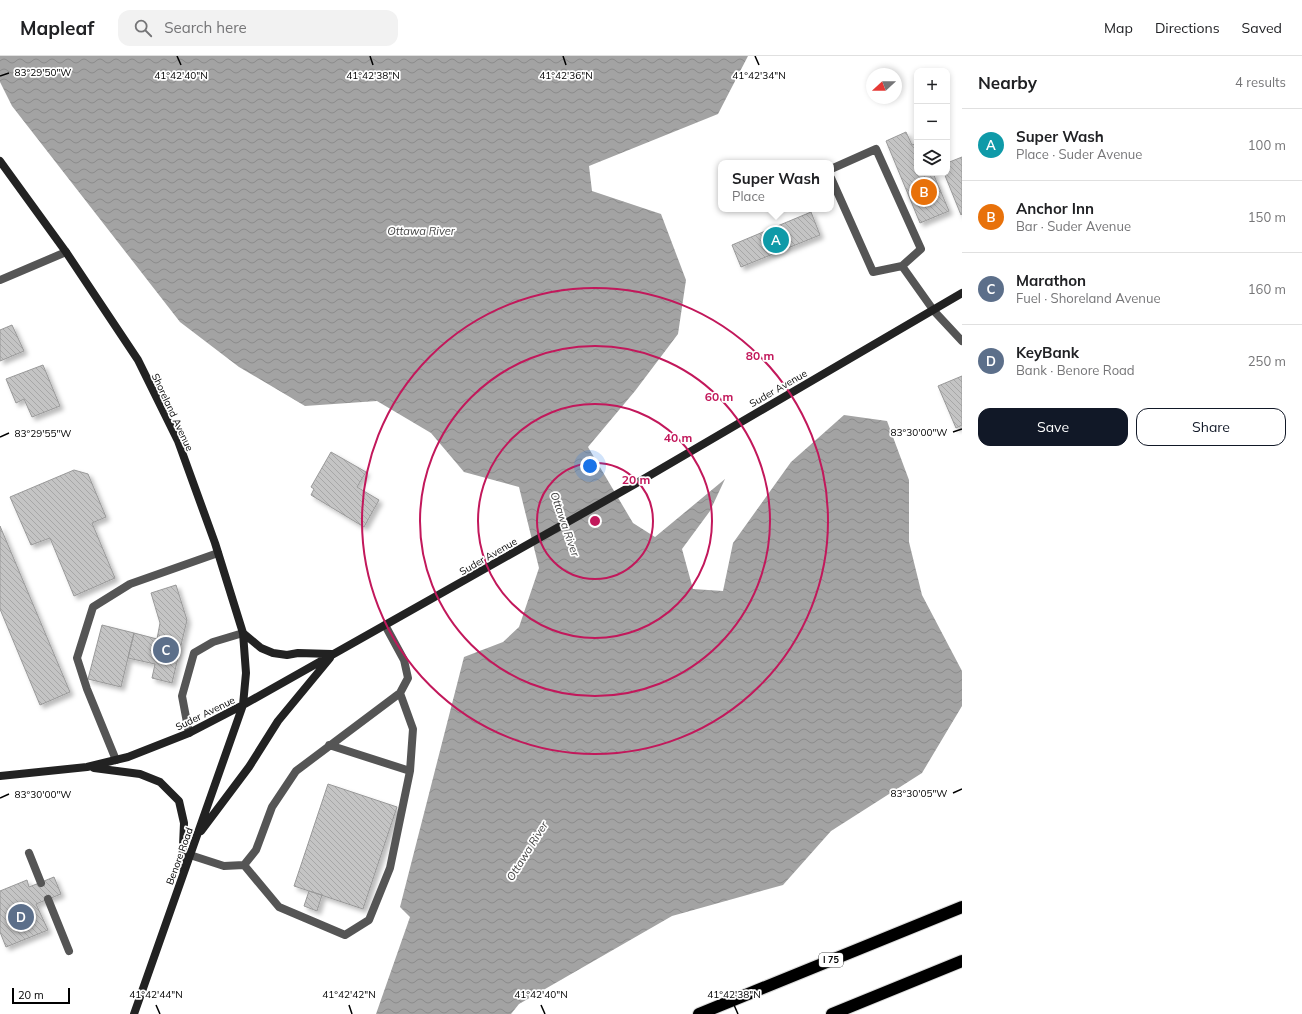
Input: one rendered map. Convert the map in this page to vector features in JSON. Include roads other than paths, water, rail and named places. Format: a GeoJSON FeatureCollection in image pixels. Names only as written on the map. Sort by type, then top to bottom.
{"type":"FeatureCollection","features":[{"type":"Feature","properties":{"kind":"highway","name":"I 75"},"geometry":{"type":"LineString","coordinates":[[699,1014],[962,907]]}},
{"type":"Feature","properties":{"kind":"highway"},"geometry":{"type":"LineString","coordinates":[[832,1014],[962,961]]}},
{"type":"Feature","properties":{"kind":"main road","name":"Shoreland Avenue"},"geometry":{"type":"LineString","coordinates":[[0,162],[66,252],[138,360],[178,441],[218,553],[243,632],[246,673],[243,705]]}},
{"type":"Feature","properties":{"kind":"main road","name":"Suder Avenue"},"geometry":{"type":"LineString","coordinates":[[0,776],[87,767],[128,757],[189,733],[243,705],[635,484],[962,294]]}},
{"type":"Feature","properties":{"kind":"main road"},"geometry":{"type":"LineString","coordinates":[[243,632],[261,648],[273,653],[286,655],[298,653],[333,654]]}},
{"type":"Feature","properties":{"kind":"main road"},"geometry":{"type":"LineString","coordinates":[[196,838],[249,767],[278,721],[333,654]]}},
{"type":"Feature","properties":{"kind":"main road","name":"Benore Road"},"geometry":{"type":"LineString","coordinates":[[134,1014],[243,705]]}},
{"type":"Feature","properties":{"kind":"main road"},"geometry":{"type":"LineString","coordinates":[[87,767],[140,774],[160,782],[179,802],[184,823],[182,876]]}},
{"type":"Feature","properties":{"kind":"street"},"geometry":{"type":"LineString","coordinates":[[834,168],[876,149],[921,249],[902,266],[873,272],[834,185]]}},
{"type":"Feature","properties":{"kind":"street"},"geometry":{"type":"LineString","coordinates":[[0,280],[66,252]]}},
{"type":"Feature","properties":{"kind":"street"},"geometry":{"type":"LineString","coordinates":[[902,266],[934,310],[962,341]]}},
{"type":"Feature","properties":{"kind":"street"},"geometry":{"type":"LineString","coordinates":[[116,760],[86,689],[77,658],[93,607],[130,584],[218,553]]}},
{"type":"Feature","properties":{"kind":"street"},"geometry":{"type":"LineString","coordinates":[[190,855],[224,866],[244,865],[256,850],[272,807],[296,771],[400,693],[408,678],[404,660],[385,625]]}},
{"type":"Feature","properties":{"kind":"street"},"geometry":{"type":"LineString","coordinates":[[189,733],[182,696],[194,653],[213,642],[243,632]]}},
{"type":"Feature","properties":{"kind":"street"},"geometry":{"type":"LineString","coordinates":[[244,865],[279,907],[345,936],[369,920],[390,868],[410,771],[413,729],[400,693]]}},
{"type":"Feature","properties":{"kind":"street"},"geometry":{"type":"LineString","coordinates":[[329,745],[410,771]]}},
{"type":"Feature","properties":{"kind":"street"},"geometry":{"type":"LineString","coordinates":[[29,853],[41,882]]}},
{"type":"Feature","properties":{"kind":"street"},"geometry":{"type":"LineString","coordinates":[[48,899],[69,951]]}},
{"type":"Feature","properties":{"kind":"water","name":"Ottawa River"},"geometry":{"type":"Polygon","coordinates":[[[0,56],[748,56],[718,114],[589,166],[592,191],[661,214],[686,280],[678,334],[635,391],[588,447],[633,523],[655,537],[725,479],[710,511],[682,549],[693,589],[723,591],[733,543],[791,462],[844,415],[887,421],[909,480],[909,542],[922,595],[962,671],[962,706],[922,773],[831,831],[783,885],[672,916],[519,1004],[511,1014],[376,1014],[410,917],[400,907],[464,657],[503,642],[519,627],[539,568],[519,487],[464,472],[431,433],[377,401],[305,406],[239,367],[180,322],[12,106],[0,82],[0,56]]]}},
{"type":"Feature","properties":{"kind":"place","name":"Anchor Inn"},"geometry":{"type":"Point","coordinates":[924,192]}},
{"type":"Feature","properties":{"kind":"place","name":"Super Wash"},"geometry":{"type":"Point","coordinates":[776,240]}},
{"type":"Feature","properties":{"kind":"place","name":"Marathon"},"geometry":{"type":"Point","coordinates":[166,650]}},
{"type":"Feature","properties":{"kind":"place","name":"KeyBank"},"geometry":{"type":"Point","coordinates":[21,917]}}]}
